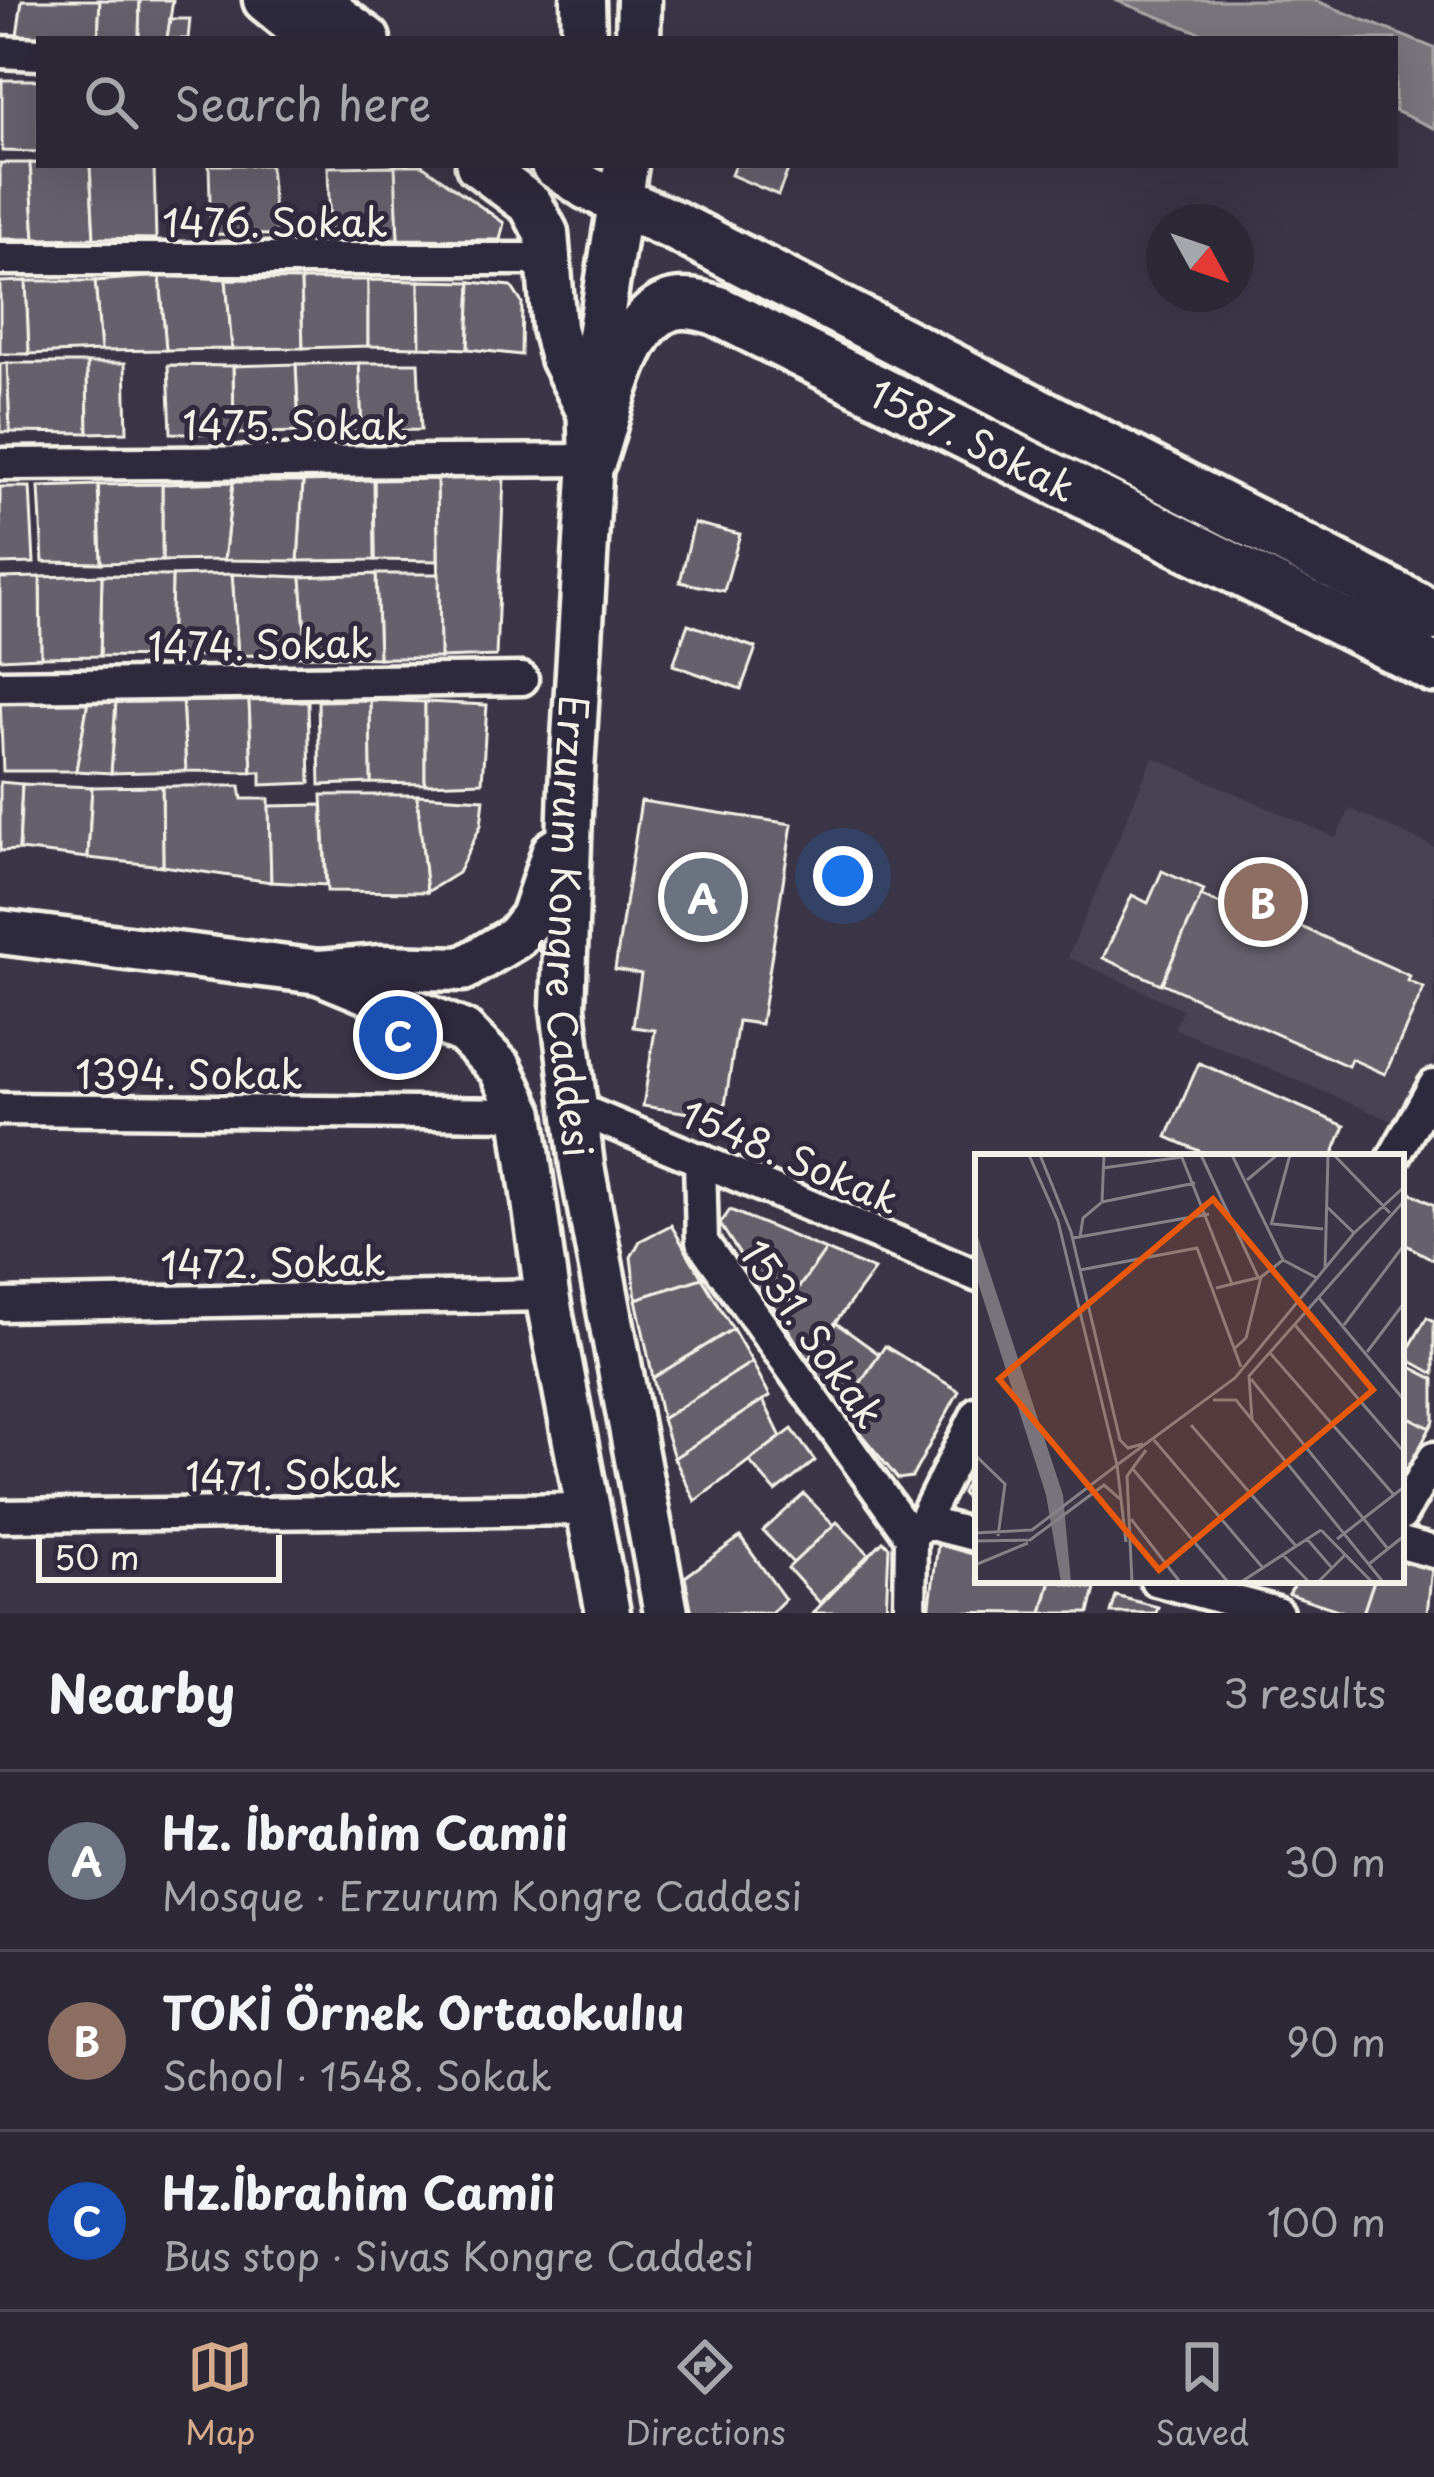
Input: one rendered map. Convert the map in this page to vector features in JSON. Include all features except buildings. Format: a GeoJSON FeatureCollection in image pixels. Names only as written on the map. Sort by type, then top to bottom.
{"type":"FeatureCollection","features":[{"type":"Feature","properties":{"kind":"main road"},"geometry":{"type":"LineString","coordinates":[[266,0],[309,36]]}},
{"type":"Feature","properties":{"kind":"main road"},"geometry":{"type":"LineString","coordinates":[[315,0],[364,36]]}},
{"type":"Feature","properties":{"kind":"main road"},"geometry":{"type":"LineString","coordinates":[[583,0],[584,36]]}},
{"type":"Feature","properties":{"kind":"main road"},"geometry":{"type":"LineString","coordinates":[[638,36],[639,0]]}},
{"type":"Feature","properties":{"kind":"main road"},"geometry":{"type":"LineString","coordinates":[[482,168],[531,205],[546,233],[554,328],[590,436]]}},
{"type":"Feature","properties":{"kind":"main road"},"geometry":{"type":"LineString","coordinates":[[557,168],[587,188],[622,183]]}},
{"type":"Feature","properties":{"kind":"main road","name":"Erzurum Kongre Caddesi"},"geometry":{"type":"LineString","coordinates":[[622,183],[590,436],[563,1008],[573,1107],[666,1613]]}},
{"type":"Feature","properties":{"kind":"main road","name":"1587. Sokak"},"geometry":{"type":"LineString","coordinates":[[622,183],[675,226],[1434,616]]}},
{"type":"Feature","properties":{"kind":"main road","name":"1587. Sokak"},"geometry":{"type":"LineString","coordinates":[[590,436],[635,333],[651,315],[674,304],[716,310],[1434,668]]}},
{"type":"Feature","properties":{"kind":"main road"},"geometry":{"type":"LineString","coordinates":[[0,932],[319,972],[382,967],[463,969],[516,937],[532,917],[571,787]]}},
{"type":"Feature","properties":{"kind":"main road"},"geometry":{"type":"LineString","coordinates":[[319,972],[464,1032],[500,1068],[522,1114]]}},
{"type":"Feature","properties":{"kind":"main road","name":"Erzurum Kongre Caddesi"},"geometry":{"type":"LineString","coordinates":[[522,1114],[547,1295],[608,1613]]}},
{"type":"Feature","properties":{"kind":"street"},"geometry":{"type":"LineString","coordinates":[[0,52],[36,54]]}},
{"type":"Feature","properties":{"kind":"street","name":"1476. Sokak"},"geometry":{"type":"LineString","coordinates":[[0,259],[551,259]]}},
{"type":"Feature","properties":{"kind":"street","name":"1475. Sokak"},"geometry":{"type":"LineString","coordinates":[[0,464],[590,436]]}},
{"type":"Feature","properties":{"kind":"street","name":"1474. Sokak"},"geometry":{"type":"LineString","coordinates":[[0,686],[522,679]]}},
{"type":"Feature","properties":{"kind":"street"},"geometry":{"type":"LineString","coordinates":[[1396,1154],[1434,1086]]}},
{"type":"Feature","properties":{"kind":"street","name":"1548. Sokak"},"geometry":{"type":"LineString","coordinates":[[573,1107],[975,1275]]}},
{"type":"Feature","properties":{"kind":"street","name":"1394. Sokak"},"geometry":{"type":"LineString","coordinates":[[0,1109],[522,1114]]}},
{"type":"Feature","properties":{"kind":"street","name":"1531. Sokak"},"geometry":{"type":"LineString","coordinates":[[700,1159],[703,1242],[917,1529]]}},
{"type":"Feature","properties":{"kind":"street","name":"1472. Sokak"},"geometry":{"type":"LineString","coordinates":[[0,1305],[547,1295]]}},
{"type":"Feature","properties":{"kind":"street"},"geometry":{"type":"LineString","coordinates":[[910,1613],[917,1529],[975,1418]]}},
{"type":"Feature","properties":{"kind":"street"},"geometry":{"type":"LineString","coordinates":[[1404,1511],[1434,1458]]}},
{"type":"Feature","properties":{"kind":"street","name":"1471. Sokak"},"geometry":{"type":"LineString","coordinates":[[0,1516],[587,1509]]}},
{"type":"Feature","properties":{"kind":"street"},"geometry":{"type":"LineString","coordinates":[[917,1529],[975,1536]]}},
{"type":"Feature","properties":{"kind":"street"},"geometry":{"type":"LineString","coordinates":[[1404,1544],[1434,1552]]}},
{"type":"Feature","properties":{"kind":"street"},"geometry":{"type":"LineString","coordinates":[[1167,1583],[1277,1613]]}},
{"type":"Feature","properties":{"kind":"shaded area"},"geometry":{"type":"Polygon","coordinates":[[[1115,0],[1314,0],[1434,48],[1434,128],[1398,112],[1398,36],[1208,36],[1115,0]]]}},
{"type":"Feature","properties":{"kind":"shaded area"},"geometry":{"type":"Polygon","coordinates":[[[1153,757],[1336,838],[1350,809],[1434,847],[1434,1063],[1402,1125],[1174,1028],[1183,1009],[1068,957],[1153,757]]]}},
{"type":"Feature","properties":{"kind":"place","name":"Hz. İbrahim Camii"},"geometry":{"type":"Point","coordinates":[703,897]}},
{"type":"Feature","properties":{"kind":"place","name":"TOKİ Örnek Ortaokulıu"},"geometry":{"type":"Point","coordinates":[1263,902]}},
{"type":"Feature","properties":{"kind":"place","name":"Hz.İbrahim Camii"},"geometry":{"type":"Point","coordinates":[398,1035]}}]}
